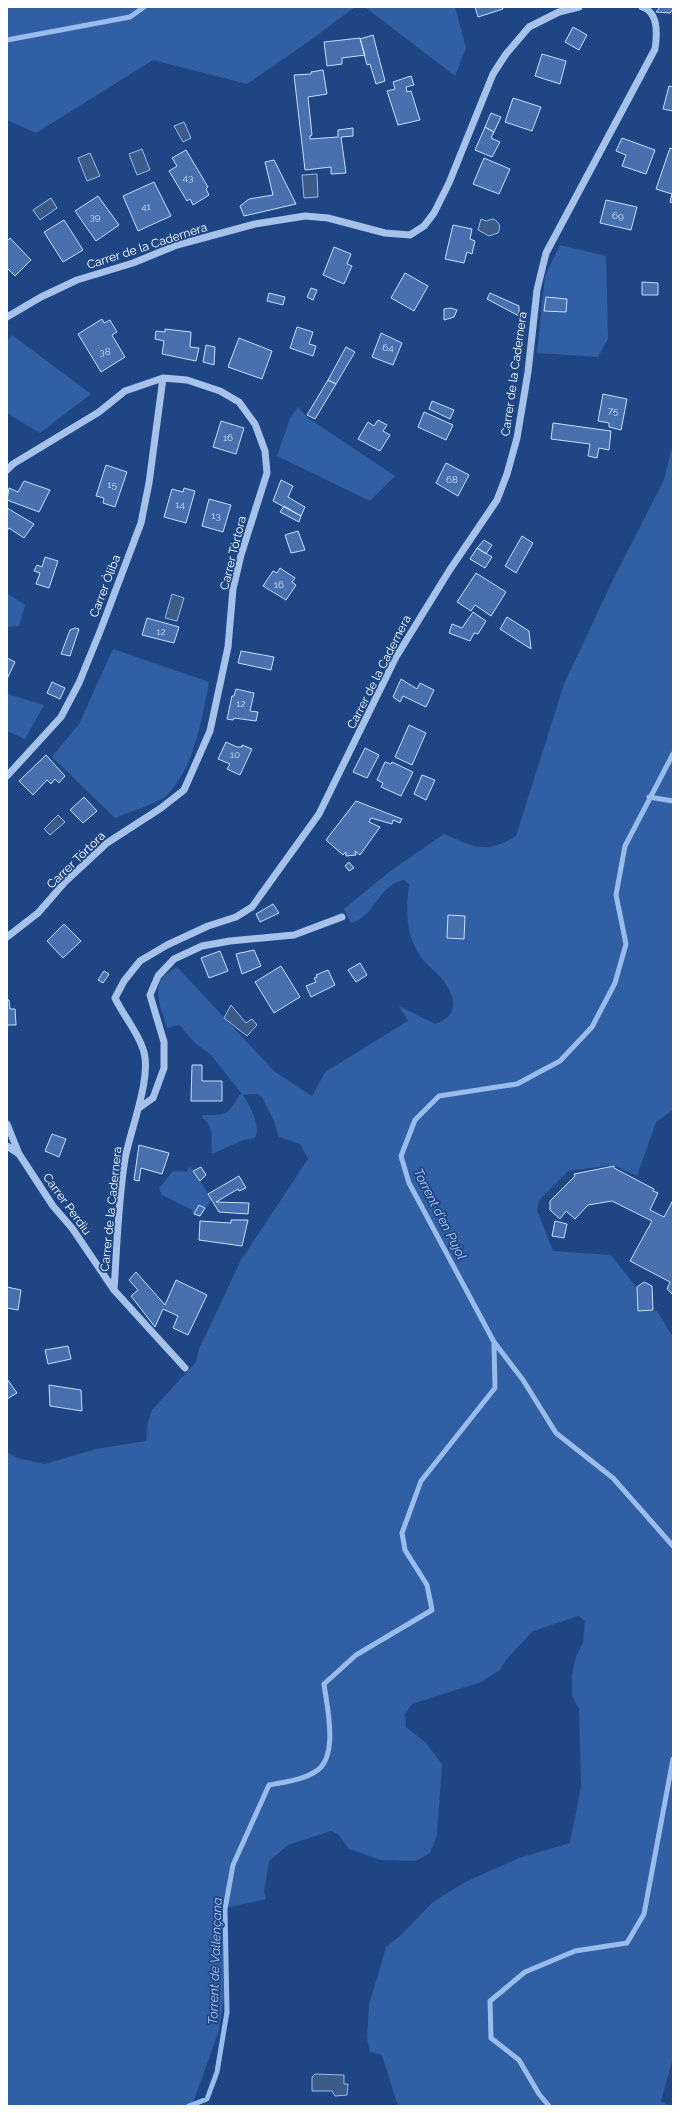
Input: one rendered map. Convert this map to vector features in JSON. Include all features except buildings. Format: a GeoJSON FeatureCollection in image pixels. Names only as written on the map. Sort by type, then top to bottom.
{"type":"FeatureCollection","features":[{"type":"Feature","properties":{"kind":"street","name":"Carrer de la Cadernera"},"geometry":{"type":"LineString","coordinates":[[7,317],[41,297],[77,280],[133,263],[177,245],[255,224],[305,216],[328,218],[385,233],[410,235],[424,226],[434,214],[449,183],[493,74],[506,54],[529,27],[559,12],[579,7]]}},
{"type":"Feature","properties":{"kind":"street","name":"Carrer de la Cadernera"},"geometry":{"type":"LineString","coordinates":[[114,1290],[125,1160],[139,1108],[144,1073],[143,1049],[115,998],[124,981],[140,961],[167,945],[208,926],[236,917],[252,907],[319,814],[396,656],[449,570],[497,500],[507,474],[517,438],[528,372],[537,290],[546,253],[654,49],[657,35],[655,22],[646,8],[642,7]]}},
{"type":"Feature","properties":{"kind":"street","name":"Carrer Tórtora"},"geometry":{"type":"LineString","coordinates":[[7,470],[13,464],[100,412],[125,391],[163,378],[187,380],[220,391],[239,402],[255,424],[265,452],[266,473],[240,556],[233,589],[228,647],[210,731],[184,790],[161,808],[107,843],[65,882],[38,913],[7,936]]}},
{"type":"Feature","properties":{"kind":"street","name":"Carrer Òliba"},"geometry":{"type":"LineString","coordinates":[[7,776],[62,717],[79,683],[141,523],[149,483],[163,378]]}},
{"type":"Feature","properties":{"kind":"street"},"geometry":{"type":"LineString","coordinates":[[139,1108],[153,1098],[164,1068],[164,1042],[150,995],[158,976],[174,959],[202,946],[230,941],[294,936],[342,917]]}},
{"type":"Feature","properties":{"kind":"street"},"geometry":{"type":"LineString","coordinates":[[7,1124],[19,1154]]}},
{"type":"Feature","properties":{"kind":"street","name":"Carrer Perdiu"},"geometry":{"type":"LineString","coordinates":[[7,1146],[19,1154],[53,1206],[72,1228],[114,1290],[185,1368]]}},
{"type":"Feature","properties":{"kind":"shaded area"},"geometry":{"type":"Polygon","coordinates":[[[7,7],[355,7],[247,84],[153,60],[36,133],[7,120],[7,7]]]}},
{"type":"Feature","properties":{"kind":"shaded area"},"geometry":{"type":"Polygon","coordinates":[[[365,7],[455,7],[466,48],[455,76],[365,7]]]}},
{"type":"Feature","properties":{"kind":"shaded area"},"geometry":{"type":"Polygon","coordinates":[[[184,122],[191,138],[183,142],[174,126],[184,122]]]}},
{"type":"Feature","properties":{"kind":"shaded area"},"geometry":{"type":"Polygon","coordinates":[[[142,149],[150,170],[137,175],[129,154],[142,149]]]}},
{"type":"Feature","properties":{"kind":"shaded area"},"geometry":{"type":"Polygon","coordinates":[[[90,153],[100,176],[87,181],[78,158],[90,153]]]}},
{"type":"Feature","properties":{"kind":"shaded area"},"geometry":{"type":"Polygon","coordinates":[[[317,174],[318,197],[304,198],[302,175],[317,174]]]}},
{"type":"Feature","properties":{"kind":"shaded area"},"geometry":{"type":"Polygon","coordinates":[[[51,198],[57,208],[40,220],[33,210],[51,198]]]}},
{"type":"Feature","properties":{"kind":"shaded area"},"geometry":{"type":"Polygon","coordinates":[[[481,219],[486,221],[493,219],[497,222],[500,227],[498,233],[489,236],[478,230],[481,219]]]}},
{"type":"Feature","properties":{"kind":"shaded area"},"geometry":{"type":"Polygon","coordinates":[[[560,245],[606,256],[608,339],[598,357],[537,353],[545,276],[560,245]]]}},
{"type":"Feature","properties":{"kind":"shaded area"},"geometry":{"type":"Polygon","coordinates":[[[12,335],[91,394],[40,433],[7,413],[7,341],[12,335]]]}},
{"type":"Feature","properties":{"kind":"shaded area"},"geometry":{"type":"Polygon","coordinates":[[[298,407],[308,418],[395,476],[370,501],[277,456],[290,418],[298,407]]]}},
{"type":"Feature","properties":{"kind":"shaded area"},"geometry":{"type":"Polygon","coordinates":[[[673,443],[673,1110],[656,1122],[637,1176],[613,1165],[568,1171],[539,1200],[537,1210],[553,1251],[611,1255],[637,1288],[638,1311],[657,1311],[673,1337],[673,2058],[661,2101],[670,2106],[399,2106],[382,2055],[370,2052],[367,2038],[369,2005],[386,1947],[400,1936],[433,1902],[465,1882],[519,1858],[570,1843],[581,1787],[579,1709],[572,1696],[572,1675],[576,1656],[583,1643],[585,1621],[578,1616],[533,1631],[506,1660],[500,1670],[481,1682],[412,1704],[405,1714],[406,1727],[426,1743],[442,1764],[437,1835],[430,1853],[416,1861],[381,1860],[349,1849],[338,1834],[331,1831],[288,1845],[269,1861],[264,1892],[266,1899],[225,1908],[228,1973],[219,2030],[192,2106],[7,2106],[7,1452],[17,1458],[45,1464],[96,1449],[146,1441],[148,1422],[152,1410],[196,1362],[199,1349],[241,1260],[308,1159],[300,1144],[279,1137],[274,1121],[262,1097],[257,1094],[243,1095],[256,1122],[257,1127],[255,1138],[243,1140],[212,1154],[212,1134],[209,1126],[202,1117],[203,1115],[216,1115],[229,1111],[239,1095],[242,1094],[210,1054],[195,1043],[179,1025],[167,1028],[159,1001],[158,988],[160,981],[164,976],[177,967],[274,1071],[312,1096],[325,1072],[408,1021],[399,1006],[435,1024],[449,1016],[452,1011],[453,999],[447,985],[422,958],[410,934],[407,909],[409,884],[404,880],[395,883],[388,888],[359,920],[351,923],[344,909],[389,872],[444,834],[480,847],[496,846],[516,836],[564,684],[612,582],[664,480],[673,443]]]}},
{"type":"Feature","properties":{"kind":"shaded area"},"geometry":{"type":"Polygon","coordinates":[[[7,593],[25,605],[19,626],[7,627],[7,593]]]}},
{"type":"Feature","properties":{"kind":"shaded area"},"geometry":{"type":"Polygon","coordinates":[[[172,594],[184,598],[177,621],[165,618],[172,594]]]}},
{"type":"Feature","properties":{"kind":"shaded area"},"geometry":{"type":"Polygon","coordinates":[[[113,649],[209,682],[200,727],[190,758],[176,785],[162,799],[115,818],[52,757],[79,724],[113,649]]]}},
{"type":"Feature","properties":{"kind":"shaded area"},"geometry":{"type":"Polygon","coordinates":[[[7,694],[44,705],[25,739],[7,731],[7,694]]]}},
{"type":"Feature","properties":{"kind":"shaded area"},"geometry":{"type":"Polygon","coordinates":[[[58,815],[65,822],[50,835],[44,829],[58,815]]]}},
{"type":"Feature","properties":{"kind":"shaded area"},"geometry":{"type":"Polygon","coordinates":[[[231,1005],[246,1023],[252,1019],[257,1025],[247,1036],[224,1018],[231,1005]]]}},
{"type":"Feature","properties":{"kind":"shaded area"},"geometry":{"type":"Polygon","coordinates":[[[190,1167],[212,1199],[200,1217],[193,1214],[192,1210],[162,1195],[159,1188],[173,1171],[188,1172],[187,1170],[190,1167]]]}},
{"type":"Feature","properties":{"kind":"shaded area"},"geometry":{"type":"Polygon","coordinates":[[[315,2074],[344,2075],[344,2084],[348,2084],[347,2095],[335,2096],[332,2091],[312,2091],[312,2077],[315,2074]]]}},
{"type":"Feature","properties":{"kind":"waterway"},"geometry":{"type":"LineString","coordinates":[[7,40],[130,17],[144,7]]}},
{"type":"Feature","properties":{"kind":"waterway","name":"Torrent d'en Pujol"},"geometry":{"type":"LineString","coordinates":[[673,754],[625,846],[616,895],[626,944],[615,983],[592,1027],[560,1061],[517,1084],[439,1096],[415,1120],[401,1156],[409,1183],[494,1342],[523,1380],[556,1433],[613,1478],[673,1546]]}},
{"type":"Feature","properties":{"kind":"waterway"},"geometry":{"type":"LineString","coordinates":[[649,797],[673,801]]}},
{"type":"Feature","properties":{"kind":"waterway","name":"Torrent de Vallençana"},"geometry":{"type":"LineString","coordinates":[[189,2106],[207,2099],[217,2072],[227,2012],[225,1909],[233,1865],[269,1785],[304,1777],[321,1767],[326,1759],[329,1750],[330,1727],[324,1684],[356,1655],[432,1610],[427,1585],[405,1550],[402,1533],[421,1481],[495,1388],[494,1343]]}},
{"type":"Feature","properties":{"kind":"waterway"},"geometry":{"type":"LineString","coordinates":[[549,2106],[539,2094],[519,2060],[491,2038],[490,2001],[525,1972],[575,1951],[627,1943],[644,1914],[673,1759]]}}]}
